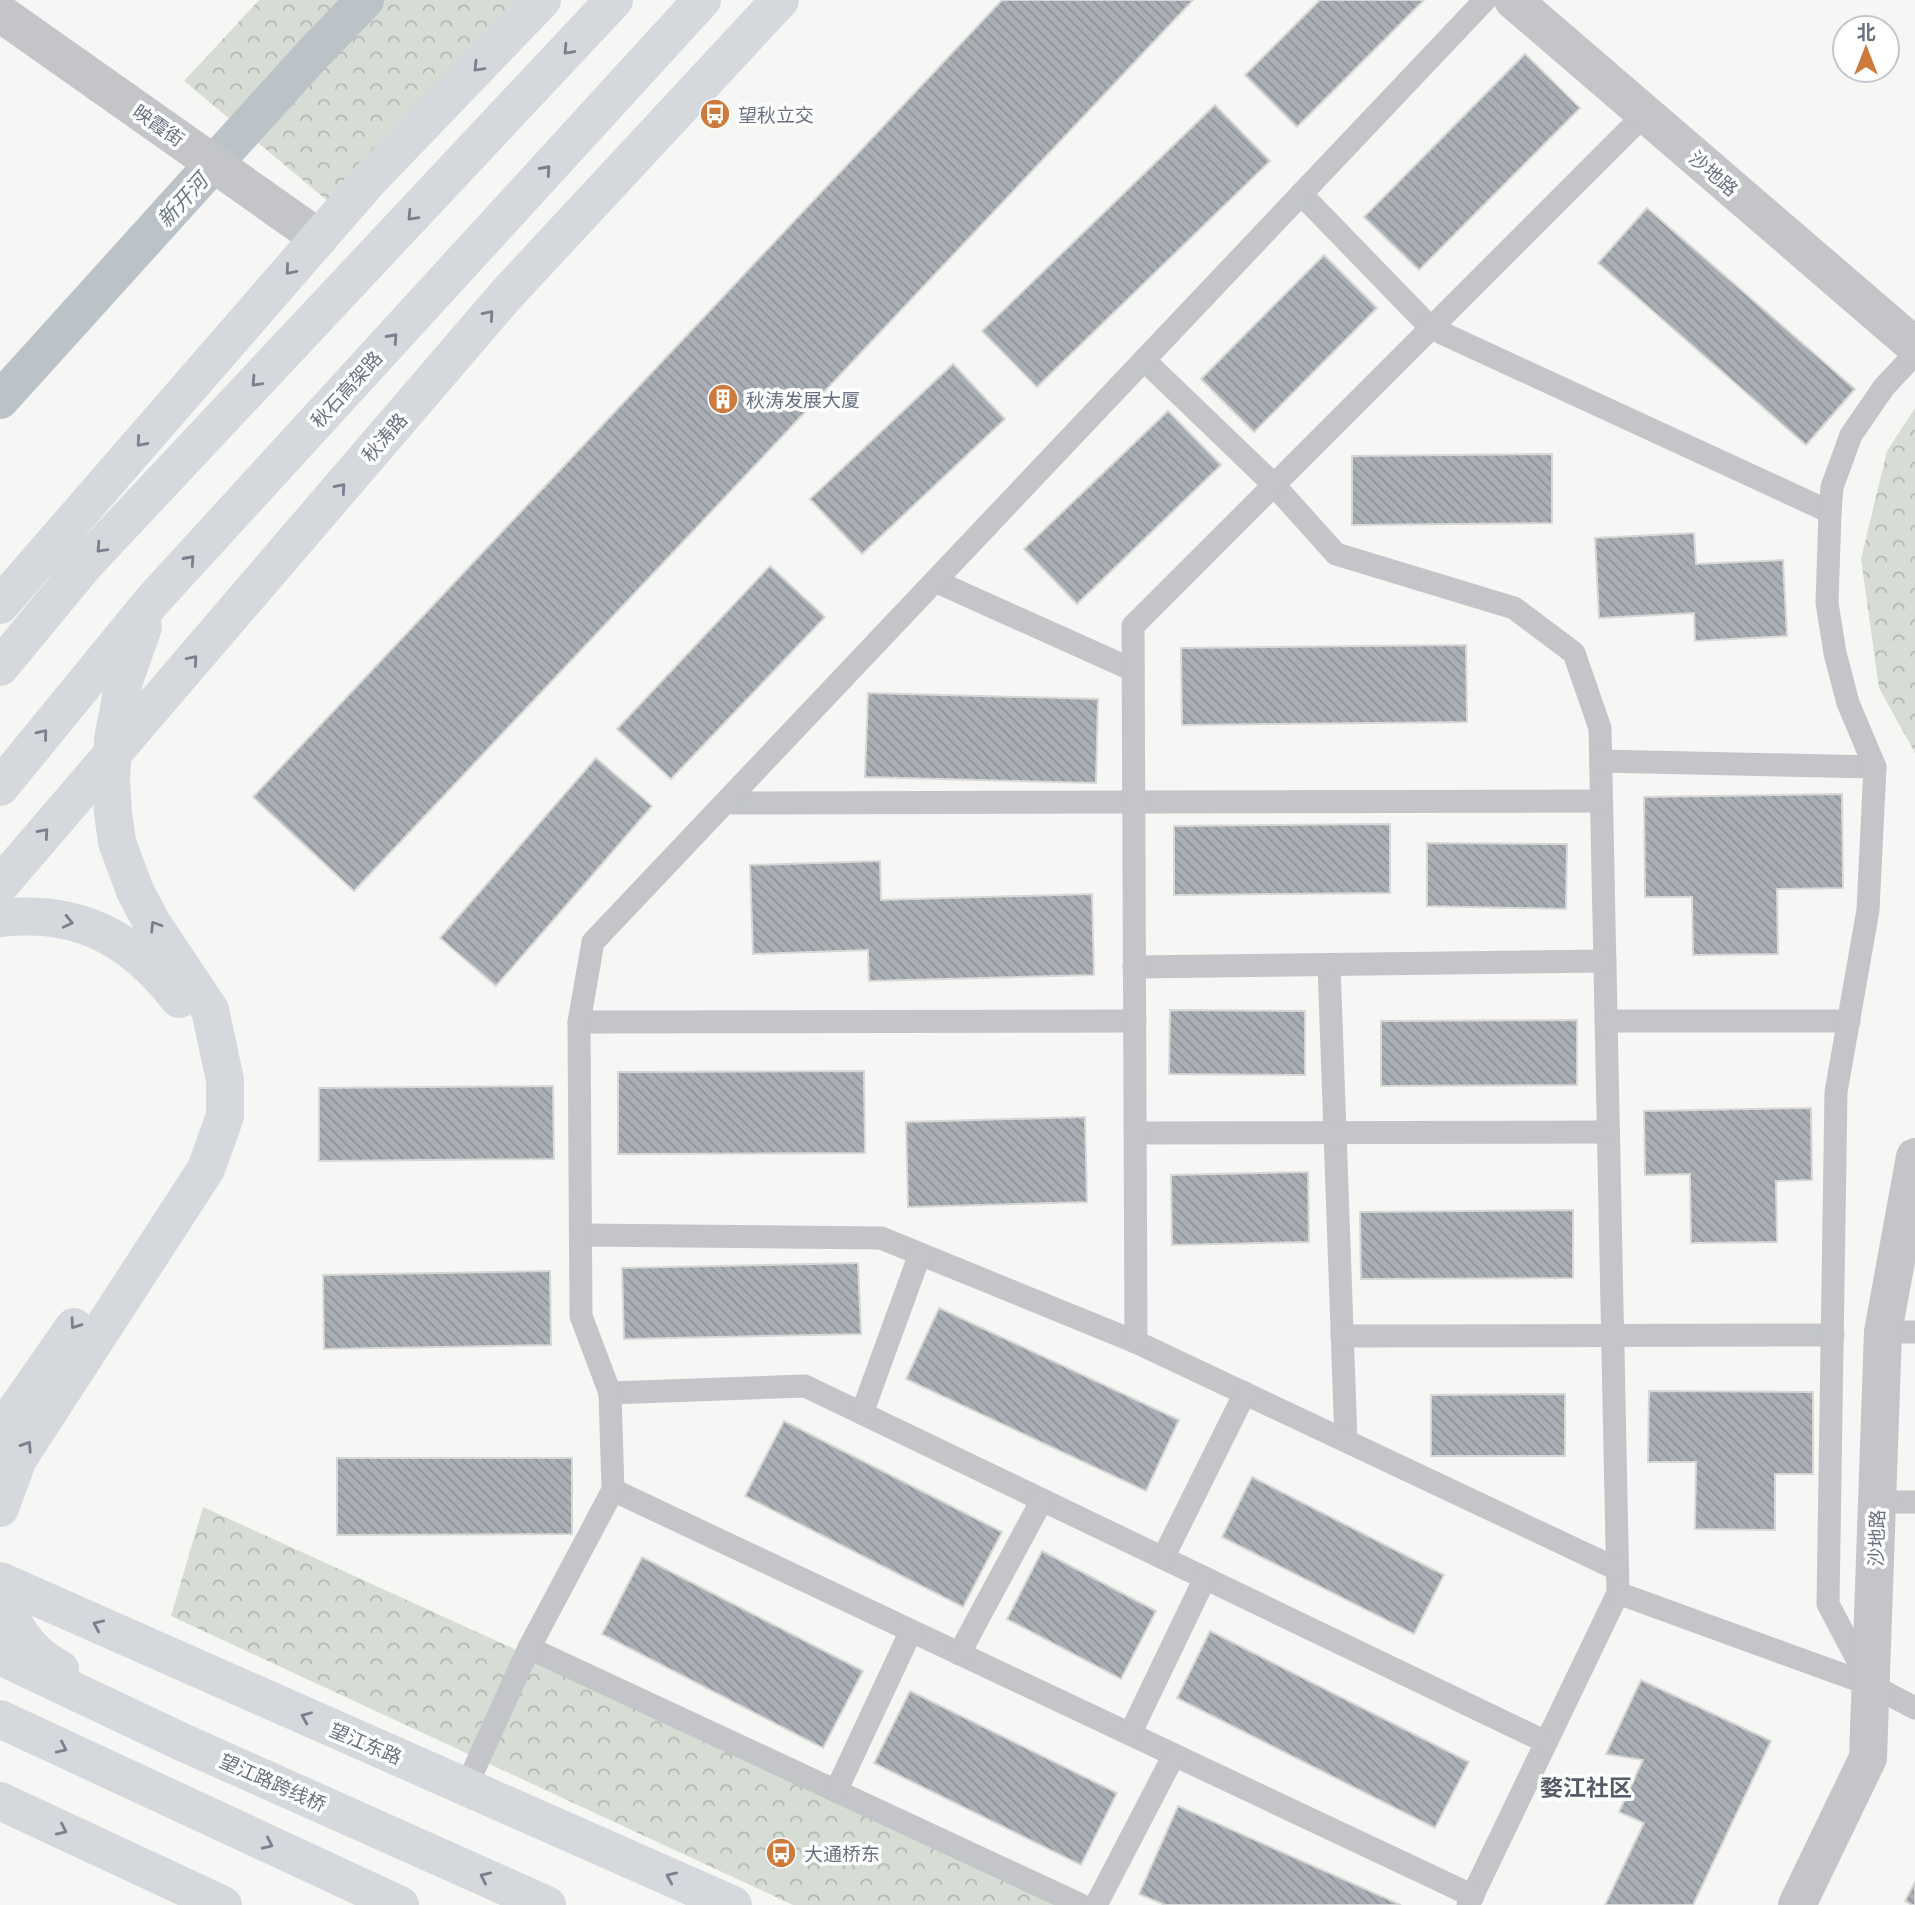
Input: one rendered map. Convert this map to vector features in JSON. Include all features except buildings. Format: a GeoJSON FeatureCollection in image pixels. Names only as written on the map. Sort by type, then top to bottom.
{"type":"FeatureCollection","features":[{"type":"Feature","properties":{"kind":"main road"},"geometry":{"type":"LineString","coordinates":[[0,605],[369,180],[542,0]]}},
{"type":"Feature","properties":{"kind":"main road"},"geometry":{"type":"LineString","coordinates":[[0,667],[86,563],[614,0]]}},
{"type":"Feature","properties":{"kind":"main road","name":"秋石高架路"},"geometry":{"type":"LineString","coordinates":[[0,787],[153,600],[702,0]]}},
{"type":"Feature","properties":{"kind":"main road","name":"秋涛路"},"geometry":{"type":"LineString","coordinates":[[0,885],[505,296],[780,0]]}},
{"type":"Feature","properties":{"kind":"main road"},"geometry":{"type":"LineString","coordinates":[[0,1508],[18,1459],[206,1168],[225,1116],[225,1080],[210,1010],[152,923],[135,891],[117,842],[111,780],[113,740],[124,681],[153,600]]}},
{"type":"Feature","properties":{"kind":"main road"},"geometry":{"type":"LineString","coordinates":[[0,918],[22,915],[66,920],[109,934],[158,972],[180,1000],[192,1030],[200,1065],[202,1095],[196,1133],[183,1167],[0,1433]]}},
{"type":"Feature","properties":{"kind":"main road","name":"望江东路"},"geometry":{"type":"LineString","coordinates":[[0,1581],[733,1905]]}},
{"type":"Feature","properties":{"kind":"main road"},"geometry":{"type":"LineString","coordinates":[[0,1591],[14,1626],[42,1660],[136,1708],[182,1742]]}},
{"type":"Feature","properties":{"kind":"main road","name":"望江路跨线桥"},"geometry":{"type":"LineString","coordinates":[[0,1656],[182,1742],[547,1905]]}},
{"type":"Feature","properties":{"kind":"main road"},"geometry":{"type":"LineString","coordinates":[[0,1719],[400,1905]]}},
{"type":"Feature","properties":{"kind":"main road"},"geometry":{"type":"LineString","coordinates":[[0,1801],[223,1905]]}},
{"type":"Feature","properties":{"kind":"street","name":"沙地路"},"geometry":{"type":"LineString","coordinates":[[1513,0],[1915,346]]}},
{"type":"Feature","properties":{"kind":"street","name":"映霞街"},"geometry":{"type":"LineString","coordinates":[[0,13],[319,238]]}},
{"type":"Feature","properties":{"kind":"street","name":"沙地路"},"geometry":{"type":"LineString","coordinates":[[1804,1903],[1868,1758],[1877,1503],[1899,1332],[1915,1157]]}},
{"type":"Feature","properties":{"kind":"lane"},"geometry":{"type":"LineString","coordinates":[[466,1787],[529,1648],[613,1490],[610,1393],[581,1316],[579,1022],[593,942],[1485,0]]}},
{"type":"Feature","properties":{"kind":"lane"},"geometry":{"type":"LineString","coordinates":[[1136,1342],[1133,626],[1645,114]]}},
{"type":"Feature","properties":{"kind":"lane"},"geometry":{"type":"LineString","coordinates":[[1301,194],[1431,328],[1830,512]]}},
{"type":"Feature","properties":{"kind":"lane"},"geometry":{"type":"LineString","coordinates":[[1871,1685],[1828,1604],[1836,1092],[1868,910],[1875,767],[1848,703],[1835,653],[1827,603],[1830,512],[1832,487],[1851,435],[1884,387],[1915,354]]}},
{"type":"Feature","properties":{"kind":"lane"},"geometry":{"type":"LineString","coordinates":[[613,1490],[1174,1755],[1470,1901],[1618,1593],[1600,728],[1574,653],[1514,608],[1336,554],[1273,485],[1144,360]]}},
{"type":"Feature","properties":{"kind":"lane"},"geometry":{"type":"LineString","coordinates":[[935,581],[1133,670]]}},
{"type":"Feature","properties":{"kind":"lane"},"geometry":{"type":"LineString","coordinates":[[1601,761],[1875,767]]}},
{"type":"Feature","properties":{"kind":"lane"},"geometry":{"type":"LineString","coordinates":[[725,803],[1601,801]]}},
{"type":"Feature","properties":{"kind":"lane"},"geometry":{"type":"LineString","coordinates":[[1135,967],[1605,961]]}},
{"type":"Feature","properties":{"kind":"lane"},"geometry":{"type":"LineString","coordinates":[[1329,965],[1346,1441]]}},
{"type":"Feature","properties":{"kind":"lane"},"geometry":{"type":"LineString","coordinates":[[579,1022],[1135,1021]]}},
{"type":"Feature","properties":{"kind":"lane"},"geometry":{"type":"LineString","coordinates":[[1606,1021],[1849,1021]]}},
{"type":"Feature","properties":{"kind":"lane"},"geometry":{"type":"LineString","coordinates":[[1136,1133],[1608,1132]]}},
{"type":"Feature","properties":{"kind":"lane"},"geometry":{"type":"LineString","coordinates":[[581,1235],[881,1238],[1136,1342],[1617,1569]]}},
{"type":"Feature","properties":{"kind":"lane"},"geometry":{"type":"LineString","coordinates":[[862,1413],[920,1254]]}},
{"type":"Feature","properties":{"kind":"lane"},"geometry":{"type":"LineString","coordinates":[[1342,1336],[1833,1335]]}},
{"type":"Feature","properties":{"kind":"lane"},"geometry":{"type":"LineString","coordinates":[[610,1393],[805,1386],[1546,1742]]}},
{"type":"Feature","properties":{"kind":"lane"},"geometry":{"type":"LineString","coordinates":[[1163,1558],[1245,1393]]}},
{"type":"Feature","properties":{"kind":"lane"},"geometry":{"type":"LineString","coordinates":[[959,1654],[1042,1500]]}},
{"type":"Feature","properties":{"kind":"lane"},"geometry":{"type":"LineString","coordinates":[[1877,1503],[1915,1502]]}},
{"type":"Feature","properties":{"kind":"lane"},"geometry":{"type":"LineString","coordinates":[[1130,1734],[1205,1578]]}},
{"type":"Feature","properties":{"kind":"lane"},"geometry":{"type":"LineString","coordinates":[[1618,1593],[1871,1685],[1915,1707]]}},
{"type":"Feature","properties":{"kind":"lane"},"geometry":{"type":"LineString","coordinates":[[836,1791],[911,1631]]}},
{"type":"Feature","properties":{"kind":"lane"},"geometry":{"type":"LineString","coordinates":[[529,1648],[1081,1905]]}},
{"type":"Feature","properties":{"kind":"lane"},"geometry":{"type":"LineString","coordinates":[[1096,1905],[1174,1755]]}},
{"type":"Feature","properties":{"kind":"green space"},"geometry":{"type":"Polygon","coordinates":[[[259,0],[538,0],[341,212],[184,81],[259,0]]]}},
{"type":"Feature","properties":{"kind":"green space"},"geometry":{"type":"Polygon","coordinates":[[[1915,408],[1915,753],[1879,688],[1861,559],[1887,451],[1915,408]]]}},
{"type":"Feature","properties":{"kind":"green space"},"geometry":{"type":"Polygon","coordinates":[[[203,1507],[1075,1905],[793,1905],[171,1616],[203,1507]]]}},
{"type":"Feature","properties":{"kind":"waterway","name":"新开河"},"geometry":{"type":"LineString","coordinates":[[0,400],[365,0]]}},
{"type":"Feature","properties":{"kind":"place","name":"望秋立交"},"geometry":{"type":"Point","coordinates":[715,114]}},
{"type":"Feature","properties":{"kind":"place","name":"秋涛发展大厦"},"geometry":{"type":"Point","coordinates":[723,399]}},
{"type":"Feature","properties":{"kind":"place","name":"大通桥东"},"geometry":{"type":"Point","coordinates":[781,1853]}},
{"type":"Feature","properties":{"kind":"district","name":"婺江社区"},"geometry":{"type":"Point","coordinates":[1586,1787]}}]}
